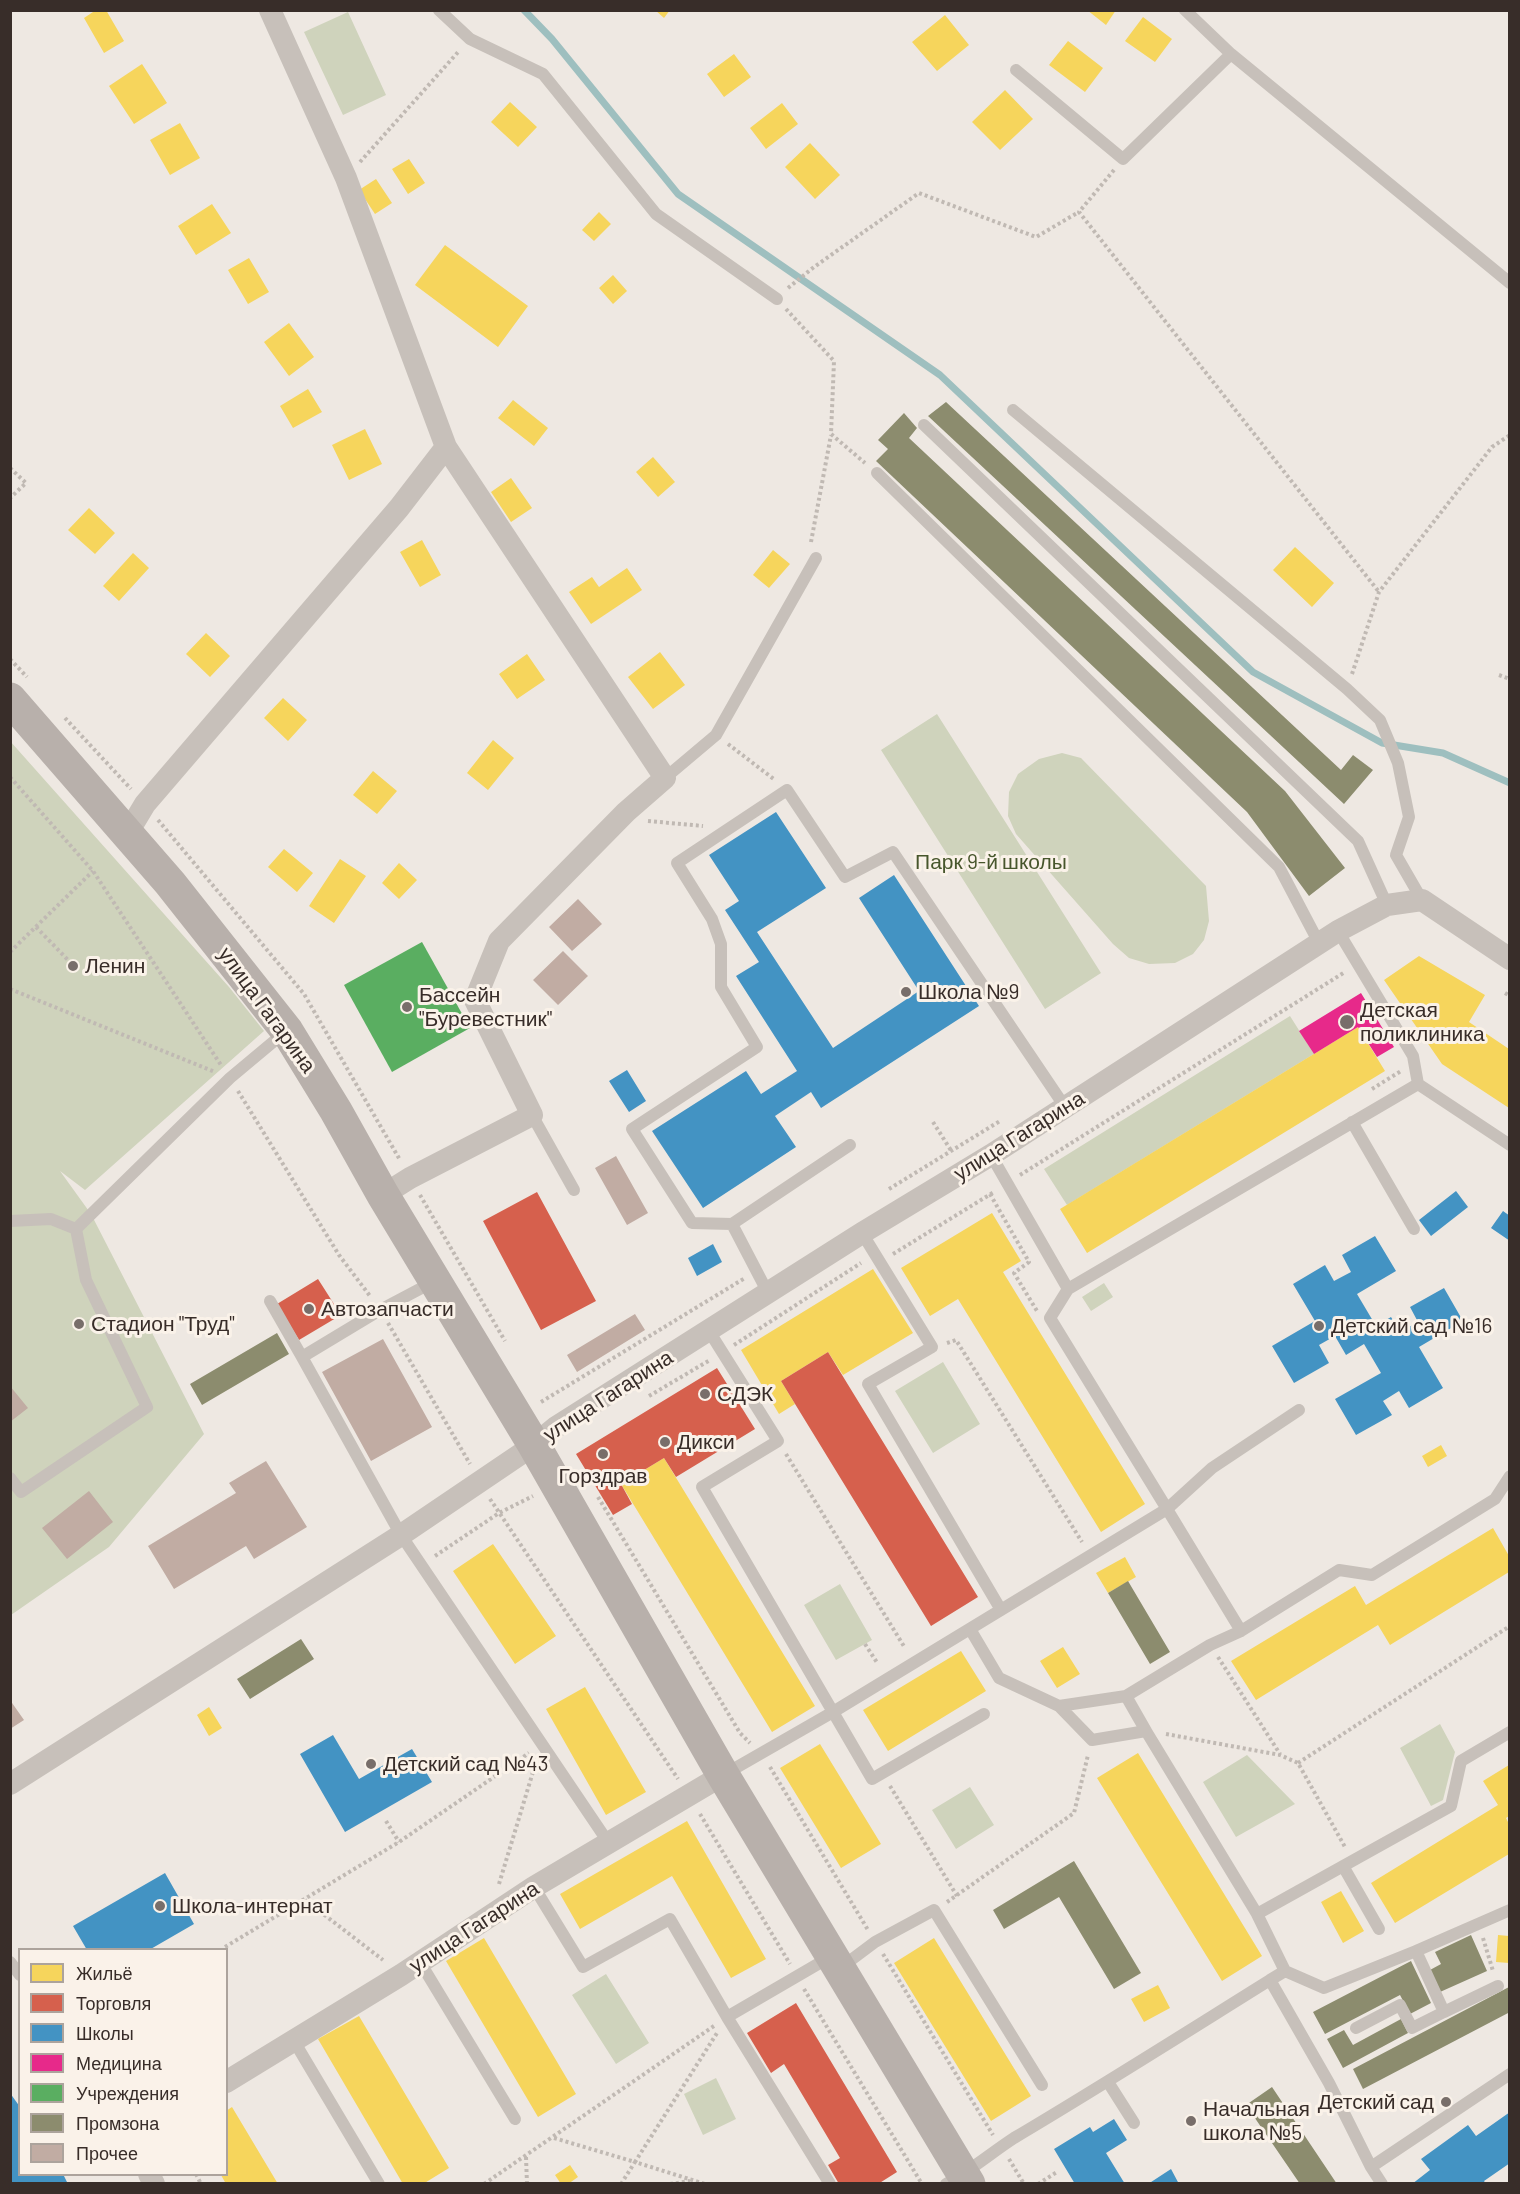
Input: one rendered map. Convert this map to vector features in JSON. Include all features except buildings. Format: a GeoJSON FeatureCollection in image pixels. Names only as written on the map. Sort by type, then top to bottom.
{"type":"FeatureCollection","features":[{"type":"Feature","properties":{"kind":"main road","name":"улица Гагарина"},"geometry":{"type":"LineString","coordinates":[[10,699],[170,883],[287,1031],[435,1281],[545,1436],[723,1775],[835,1963],[959,2181]]}},
{"type":"Feature","properties":{"kind":"street"},"geometry":{"type":"LineString","coordinates":[[270,10],[346,178],[446,447],[665,778],[626,812],[499,942],[476,1000],[532,1115],[410,1178],[383,1195]]}},
{"type":"Feature","properties":{"kind":"street"},"geometry":{"type":"LineString","coordinates":[[127,834],[145,804],[399,508],[446,447]]}},
{"type":"Feature","properties":{"kind":"street"},"geometry":{"type":"LineString","coordinates":[[1422,900],[1509,959]]}},
{"type":"Feature","properties":{"kind":"street","name":"улица Гагарина"},"geometry":{"type":"LineString","coordinates":[[545,1436],[862,1233],[991,1155],[1338,931],[1387,906],[1422,900]]}},
{"type":"Feature","properties":{"kind":"street"},"geometry":{"type":"LineString","coordinates":[[10,1784],[401,1535],[545,1436]]}},
{"type":"Feature","properties":{"kind":"street","name":"улица Гагарина"},"geometry":{"type":"LineString","coordinates":[[228,2081],[401,1975],[534,1887],[723,1775]]}},
{"type":"Feature","properties":{"kind":"lane"},"geometry":{"type":"LineString","coordinates":[[439,10],[470,39],[543,74],[656,214],[777,299]]}},
{"type":"Feature","properties":{"kind":"lane"},"geometry":{"type":"LineString","coordinates":[[1185,10],[1231,54],[1509,283]]}},
{"type":"Feature","properties":{"kind":"lane"},"geometry":{"type":"LineString","coordinates":[[1016,70],[1123,159],[1231,54]]}},
{"type":"Feature","properties":{"kind":"lane"},"geometry":{"type":"LineString","coordinates":[[1013,410],[1347,689],[1380,720],[1398,763],[1409,817],[1396,855],[1422,900]]}},
{"type":"Feature","properties":{"kind":"lane"},"geometry":{"type":"LineString","coordinates":[[924,425],[1358,841],[1387,906]]}},
{"type":"Feature","properties":{"kind":"lane"},"geometry":{"type":"LineString","coordinates":[[877,473],[1279,867],[1319,943]]}},
{"type":"Feature","properties":{"kind":"lane"},"geometry":{"type":"LineString","coordinates":[[665,778],[716,735],[816,558]]}},
{"type":"Feature","properties":{"kind":"lane"},"geometry":{"type":"LineString","coordinates":[[850,1145],[732,1224],[692,1223],[632,1129],[757,1047],[721,987],[721,944],[712,919],[677,863],[787,790],[845,877],[893,852],[1065,1107]]}},
{"type":"Feature","properties":{"kind":"lane"},"geometry":{"type":"LineString","coordinates":[[1338,931],[1413,1056],[1418,1084],[1509,1145]]}},
{"type":"Feature","properties":{"kind":"lane"},"geometry":{"type":"LineString","coordinates":[[76,1229],[230,1078],[287,1031]]}},
{"type":"Feature","properties":{"kind":"lane"},"geometry":{"type":"LineString","coordinates":[[1241,1630],[1050,1318],[1068,1289],[1418,1084]]}},
{"type":"Feature","properties":{"kind":"lane"},"geometry":{"type":"LineString","coordinates":[[532,1115],[574,1190]]}},
{"type":"Feature","properties":{"kind":"lane"},"geometry":{"type":"LineString","coordinates":[[1352,1122],[1413,1228]]}},
{"type":"Feature","properties":{"kind":"lane"},"geometry":{"type":"LineString","coordinates":[[991,1155],[1068,1289]]}},
{"type":"Feature","properties":{"kind":"lane"},"geometry":{"type":"LineString","coordinates":[[10,1221],[51,1219],[76,1229]]}},
{"type":"Feature","properties":{"kind":"lane"},"geometry":{"type":"LineString","coordinates":[[732,1224],[768,1293]]}},
{"type":"Feature","properties":{"kind":"lane"},"geometry":{"type":"LineString","coordinates":[[10,1478],[21,1492],[147,1407],[86,1280],[76,1229]]}},
{"type":"Feature","properties":{"kind":"lane"},"geometry":{"type":"LineString","coordinates":[[862,1233],[932,1347],[868,1384],[1001,1610]]}},
{"type":"Feature","properties":{"kind":"lane"},"geometry":{"type":"LineString","coordinates":[[302,1357],[380,1310],[435,1281]]}},
{"type":"Feature","properties":{"kind":"lane"},"geometry":{"type":"LineString","coordinates":[[270,1301],[401,1535],[608,1842]]}},
{"type":"Feature","properties":{"kind":"lane"},"geometry":{"type":"LineString","coordinates":[[709,1331],[778,1441],[702,1487],[872,1779],[984,1714]]}},
{"type":"Feature","properties":{"kind":"lane"},"geometry":{"type":"LineString","coordinates":[[723,1775],[833,1712],[1167,1509],[1212,1468],[1299,1410]]}},
{"type":"Feature","properties":{"kind":"lane"},"geometry":{"type":"LineString","coordinates":[[1059,1706],[1126,1696],[1339,1570],[1372,1575],[1495,1499],[1509,1476]]}},
{"type":"Feature","properties":{"kind":"lane"},"geometry":{"type":"LineString","coordinates":[[970,1629],[999,1678],[1059,1706],[1092,1740],[1146,1731]]}},
{"type":"Feature","properties":{"kind":"lane"},"geometry":{"type":"LineString","coordinates":[[1126,1696],[1257,1914],[1285,1971],[1324,1988],[1509,1910]]}},
{"type":"Feature","properties":{"kind":"lane"},"geometry":{"type":"LineString","coordinates":[[1257,1914],[1451,1806],[1461,1761],[1509,1732]]}},
{"type":"Feature","properties":{"kind":"lane"},"geometry":{"type":"LineString","coordinates":[[1348,1864],[1379,1929]]}},
{"type":"Feature","properties":{"kind":"lane"},"geometry":{"type":"LineString","coordinates":[[534,1887],[583,1967],[670,1919],[727,2017],[830,2184]]}},
{"type":"Feature","properties":{"kind":"lane"},"geometry":{"type":"LineString","coordinates":[[727,2017],[934,1910],[1042,2085]]}},
{"type":"Feature","properties":{"kind":"lane"},"geometry":{"type":"LineString","coordinates":[[1416,1951],[1444,2012]]}},
{"type":"Feature","properties":{"kind":"lane"},"geometry":{"type":"LineString","coordinates":[[420,1962],[515,2119]]}},
{"type":"Feature","properties":{"kind":"lane"},"geometry":{"type":"LineString","coordinates":[[959,2181],[1001,2147],[1285,1971]]}},
{"type":"Feature","properties":{"kind":"lane"},"geometry":{"type":"LineString","coordinates":[[1270,1980],[1329,2083],[1371,2167],[1382,2184]]}},
{"type":"Feature","properties":{"kind":"lane"},"geometry":{"type":"LineString","coordinates":[[1356,2028],[1400,2005],[1412,2028],[1498,1986]]}},
{"type":"Feature","properties":{"kind":"lane"},"geometry":{"type":"LineString","coordinates":[[294,2041],[379,2184]]}},
{"type":"Feature","properties":{"kind":"lane"},"geometry":{"type":"LineString","coordinates":[[1371,2167],[1509,2074]]}},
{"type":"Feature","properties":{"kind":"lane"},"geometry":{"type":"LineString","coordinates":[[1108,2082],[1134,2123]]}},
{"type":"Feature","properties":{"kind":"path"},"geometry":{"type":"LineString","coordinates":[[346,178],[470,39]]}},
{"type":"Feature","properties":{"kind":"path"},"geometry":{"type":"LineString","coordinates":[[795,282],[919,193],[1036,237],[1079,212],[1123,159]]}},
{"type":"Feature","properties":{"kind":"path"},"geometry":{"type":"LineString","coordinates":[[1079,212],[1379,592]]}},
{"type":"Feature","properties":{"kind":"path"},"geometry":{"type":"LineString","coordinates":[[777,299],[834,362],[831,434],[810,549],[816,558]]}},
{"type":"Feature","properties":{"kind":"path"},"geometry":{"type":"LineString","coordinates":[[831,434],[877,473]]}},
{"type":"Feature","properties":{"kind":"path"},"geometry":{"type":"LineString","coordinates":[[1347,689],[1379,592],[1492,447],[1509,435]]}},
{"type":"Feature","properties":{"kind":"path"},"geometry":{"type":"LineString","coordinates":[[10,468],[26,483],[10,498]]}},
{"type":"Feature","properties":{"kind":"path"},"geometry":{"type":"LineString","coordinates":[[1499,675],[1509,680]]}},
{"type":"Feature","properties":{"kind":"path"},"geometry":{"type":"LineString","coordinates":[[716,735],[787,790]]}},
{"type":"Feature","properties":{"kind":"path"},"geometry":{"type":"LineString","coordinates":[[626,812],[642,820],[727,829]]}},
{"type":"Feature","properties":{"kind":"path"},"geometry":{"type":"LineString","coordinates":[[10,952],[93,870]]}},
{"type":"Feature","properties":{"kind":"path"},"geometry":{"type":"LineString","coordinates":[[36,927],[68,960]]}},
{"type":"Feature","properties":{"kind":"path"},"geometry":{"type":"LineString","coordinates":[[880,1262],[1358,964]]}},
{"type":"Feature","properties":{"kind":"path"},"geometry":{"type":"LineString","coordinates":[[10,989],[230,1078]]}},
{"type":"Feature","properties":{"kind":"path"},"geometry":{"type":"LineString","coordinates":[[933,1122],[947,1143]]}},
{"type":"Feature","properties":{"kind":"path"},"geometry":{"type":"LineString","coordinates":[[410,1178],[511,1351]]}},
{"type":"Feature","properties":{"kind":"path"},"geometry":{"type":"LineString","coordinates":[[990,1194],[1029,1262],[1014,1273],[1038,1313]]}},
{"type":"Feature","properties":{"kind":"path"},"geometry":{"type":"LineString","coordinates":[[932,1347],[956,1340],[1090,1555]]}},
{"type":"Feature","properties":{"kind":"path"},"geometry":{"type":"LineString","coordinates":[[535,1392],[545,1436]]}},
{"type":"Feature","properties":{"kind":"path"},"geometry":{"type":"LineString","coordinates":[[778,1441],[905,1648]]}},
{"type":"Feature","properties":{"kind":"path"},"geometry":{"type":"LineString","coordinates":[[592,1487],[740,1733],[761,1752],[1024,2184]]}},
{"type":"Feature","properties":{"kind":"path"},"geometry":{"type":"LineString","coordinates":[[421,1565],[499,1513]]}},
{"type":"Feature","properties":{"kind":"path"},"geometry":{"type":"LineString","coordinates":[[1298,1763],[1509,1626]]}},
{"type":"Feature","properties":{"kind":"path"},"geometry":{"type":"LineString","coordinates":[[866,1644],[878,1664]]}},
{"type":"Feature","properties":{"kind":"path"},"geometry":{"type":"LineString","coordinates":[[1210,1645],[1280,1755]]}},
{"type":"Feature","properties":{"kind":"path"},"geometry":{"type":"LineString","coordinates":[[1146,1731],[1280,1755],[1298,1763],[1348,1864]]}},
{"type":"Feature","properties":{"kind":"path"},"geometry":{"type":"LineString","coordinates":[[882,1773],[957,1896],[1074,1813],[1092,1740]]}},
{"type":"Feature","properties":{"kind":"path"},"geometry":{"type":"LineString","coordinates":[[225,1947],[399,1842],[542,1744]]}},
{"type":"Feature","properties":{"kind":"path"},"geometry":{"type":"LineString","coordinates":[[488,1917],[542,1744]]}},
{"type":"Feature","properties":{"kind":"path"},"geometry":{"type":"LineString","coordinates":[[386,1821],[399,1842]]}},
{"type":"Feature","properties":{"kind":"path"},"geometry":{"type":"LineString","coordinates":[[305,1900],[401,1975]]}},
{"type":"Feature","properties":{"kind":"path"},"geometry":{"type":"LineString","coordinates":[[1478,1923],[1498,1986]]}},
{"type":"Feature","properties":{"kind":"path"},"geometry":{"type":"LineString","coordinates":[[484,2184],[727,2017]]}},
{"type":"Feature","properties":{"kind":"path"},"geometry":{"type":"LineString","coordinates":[[621,2184],[727,2017]]}},
{"type":"Feature","properties":{"kind":"path"},"geometry":{"type":"LineString","coordinates":[[554,2138],[705,2184]]}},
{"type":"Feature","properties":{"kind":"path"},"geometry":{"type":"LineString","coordinates":[[526,2156],[527,2184]]}},
{"type":"Feature","properties":{"kind":"path"},"geometry":{"type":"LineString","coordinates":[[1038,2184],[1057,2172]]}},
{"type":"Feature","properties":{"kind":"path"},"geometry":{"type":"LineString","coordinates":[[670,2184],[694,2180]]}},
{"type":"Feature","properties":{"kind":"green space"},"geometry":{"type":"Polygon","coordinates":[[[348,12],[386,95],[343,115],[304,32],[348,12]]]}},
{"type":"Feature","properties":{"kind":"green space","name":"Парк 9-й школы"},"geometry":{"type":"Polygon","coordinates":[[[937,714],[1101,973],[1045,1009],[881,750],[937,714]]]}},
{"type":"Feature","properties":{"kind":"green space"},"geometry":{"type":"Polygon","coordinates":[[[10,741],[229,987],[264,1031],[85,1190],[60,1171],[91,1214],[204,1434],[109,1547],[11,1615],[10,741]]]}},
{"type":"Feature","properties":{"kind":"green space"},"geometry":{"type":"Polygon","coordinates":[[[1062,753],[1081,758],[1206,886],[1209,921],[1204,940],[1193,954],[1175,963],[1149,964],[1129,958],[1113,944],[1016,834],[1008,816],[1009,792],[1018,774],[1039,759],[1062,753]]]}},
{"type":"Feature","properties":{"kind":"green space"},"geometry":{"type":"Polygon","coordinates":[[[1290,1016],[1314,1054],[1067,1205],[1044,1169],[1290,1016]]]}},
{"type":"Feature","properties":{"kind":"green space"},"geometry":{"type":"Polygon","coordinates":[[[1104,1283],[1113,1297],[1091,1311],[1082,1297],[1104,1283]]]}},
{"type":"Feature","properties":{"kind":"green space"},"geometry":{"type":"Polygon","coordinates":[[[943,1362],[980,1424],[933,1453],[895,1391],[943,1362]]]}},
{"type":"Feature","properties":{"kind":"green space"},"geometry":{"type":"Polygon","coordinates":[[[840,1584],[872,1640],[836,1660],[804,1605],[840,1584]]]}},
{"type":"Feature","properties":{"kind":"green space"},"geometry":{"type":"Polygon","coordinates":[[[1440,1724],[1455,1752],[1443,1800],[1431,1806],[1400,1748],[1440,1724]]]}},
{"type":"Feature","properties":{"kind":"green space"},"geometry":{"type":"Polygon","coordinates":[[[1247,1755],[1295,1804],[1236,1837],[1203,1782],[1247,1755]]]}},
{"type":"Feature","properties":{"kind":"green space"},"geometry":{"type":"Polygon","coordinates":[[[970,1787],[994,1825],[956,1849],[932,1810],[970,1787]]]}},
{"type":"Feature","properties":{"kind":"green space"},"geometry":{"type":"Polygon","coordinates":[[[606,1974],[649,2043],[616,2064],[572,1995],[606,1974]]]}},
{"type":"Feature","properties":{"kind":"green space"},"geometry":{"type":"Polygon","coordinates":[[[716,2078],[736,2119],[703,2135],[684,2094],[716,2078]]]}},
{"type":"Feature","properties":{"kind":"waterway"},"geometry":{"type":"LineString","coordinates":[[524,10],[552,39],[678,194],[940,375],[1253,672],[1382,743],[1443,753],[1510,783]]}},
{"type":"Feature","properties":{"kind":"place","name":"Ленин"},"geometry":{"type":"Point","coordinates":[73,966]}},
{"type":"Feature","properties":{"kind":"place","name":"Школа №9"},"geometry":{"type":"Point","coordinates":[906,992]}},
{"type":"Feature","properties":{"kind":"place","name":"Бассейн \"Буревестник\""},"geometry":{"type":"Point","coordinates":[407,1007]}},
{"type":"Feature","properties":{"kind":"place","name":"Детская поликлиника"},"geometry":{"type":"Point","coordinates":[1347,1022]}},
{"type":"Feature","properties":{"kind":"place","name":"Автозапчасти"},"geometry":{"type":"Point","coordinates":[309,1309]}},
{"type":"Feature","properties":{"kind":"place","name":"Стадион \"Труд\""},"geometry":{"type":"Point","coordinates":[79,1324]}},
{"type":"Feature","properties":{"kind":"place","name":"Детский сад №16"},"geometry":{"type":"Point","coordinates":[1319,1326]}},
{"type":"Feature","properties":{"kind":"place","name":"СДЭК"},"geometry":{"type":"Point","coordinates":[705,1394]}},
{"type":"Feature","properties":{"kind":"place","name":"Дикси"},"geometry":{"type":"Point","coordinates":[665,1442]}},
{"type":"Feature","properties":{"kind":"place","name":"Горздрав"},"geometry":{"type":"Point","coordinates":[603,1454]}},
{"type":"Feature","properties":{"kind":"place","name":"Детский сад №43"},"geometry":{"type":"Point","coordinates":[371,1764]}},
{"type":"Feature","properties":{"kind":"place","name":"Школа-интернат"},"geometry":{"type":"Point","coordinates":[160,1906]}},
{"type":"Feature","properties":{"kind":"place","name":"Детский сад"},"geometry":{"type":"Point","coordinates":[1446,2102]}},
{"type":"Feature","properties":{"kind":"place","name":"Начальная школа №5"},"geometry":{"type":"Point","coordinates":[1191,2121]}}]}
